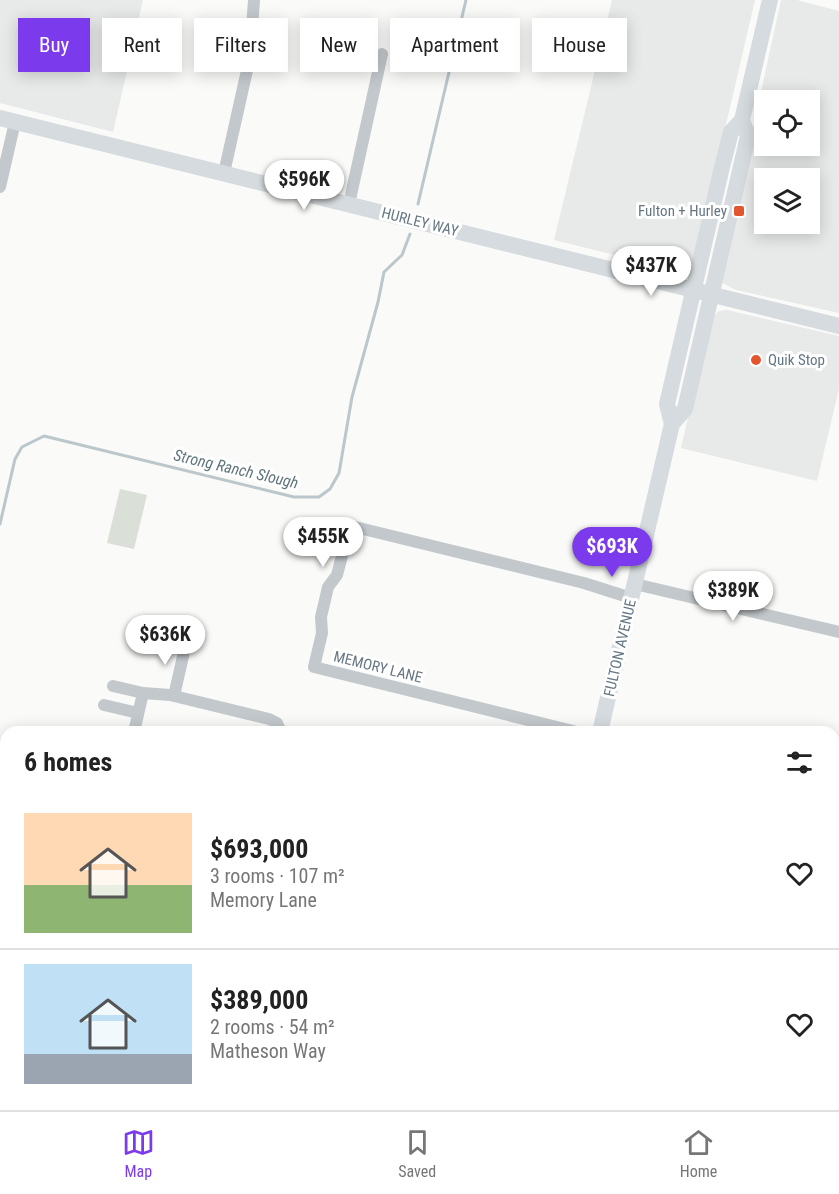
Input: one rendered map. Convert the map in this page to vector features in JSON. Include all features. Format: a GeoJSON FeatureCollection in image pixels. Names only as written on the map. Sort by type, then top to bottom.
{"type":"FeatureCollection","features":[{"type":"Feature","properties":{"kind":"main road","name":"FULTON AVENUE"},"geometry":{"type":"LineString","coordinates":[[672,424],[667,404],[731,132],[742,120],[770,0]]}},
{"type":"Feature","properties":{"kind":"main road","name":"HURLEY WAY"},"geometry":{"type":"LineString","coordinates":[[8,120],[839,326]]}},
{"type":"Feature","properties":{"kind":"main road","name":"FULTON AVENUE"},"geometry":{"type":"LineString","coordinates":[[601,726],[672,424],[684,409],[748,136],[742,120]]}},
{"type":"Feature","properties":{"kind":"street"},"geometry":{"type":"LineString","coordinates":[[224,173],[250,57],[254,0]]}},
{"type":"Feature","properties":{"kind":"street"},"geometry":{"type":"LineString","coordinates":[[349,204],[382,54]]}},
{"type":"Feature","properties":{"kind":"street"},"geometry":{"type":"LineString","coordinates":[[0,187],[8,120]]}},
{"type":"Feature","properties":{"kind":"street","name":"MEMORY LANE"},"geometry":{"type":"LineString","coordinates":[[553,726],[314,667],[322,633],[321,617],[328,587],[337,575],[348,533],[355,527],[584,583],[633,591]]}},
{"type":"Feature","properties":{"kind":"street"},"geometry":{"type":"LineString","coordinates":[[633,591],[839,632]]}},
{"type":"Feature","properties":{"kind":"street"},"geometry":{"type":"LineString","coordinates":[[174,696],[186,643]]}},
{"type":"Feature","properties":{"kind":"street"},"geometry":{"type":"LineString","coordinates":[[113,686],[143,693],[174,696],[269,719],[279,726]]}},
{"type":"Feature","properties":{"kind":"street"},"geometry":{"type":"LineString","coordinates":[[135,726],[143,693]]}},
{"type":"Feature","properties":{"kind":"street"},"geometry":{"type":"LineString","coordinates":[[104,705],[138,713]]}},
{"type":"Feature","properties":{"kind":"shaded area"},"geometry":{"type":"Polygon","coordinates":[[[0,0],[143,0],[139,18],[102,18],[102,72],[127,72],[113,132],[0,103],[0,0]]]}},
{"type":"Feature","properties":{"kind":"shaded area"},"geometry":{"type":"Polygon","coordinates":[[[612,0],[755,0],[694,262],[684,272],[554,240],[595,72],[627,72],[627,18],[608,18],[612,0]]]}},
{"type":"Feature","properties":{"kind":"shaded area"},"geometry":{"type":"Polygon","coordinates":[[[781,0],[797,0],[839,11],[839,313],[736,290],[722,283],[726,252],[754,124],[754,156],[820,156],[820,90],[761,90],[781,0]]]}},
{"type":"Feature","properties":{"kind":"shaded area"},"geometry":{"type":"Polygon","coordinates":[[[727,310],[839,336],[839,389],[817,481],[681,448],[710,320],[719,311],[727,310]]]}},
{"type":"Feature","properties":{"kind":"shaded area"},"geometry":{"type":"Polygon","coordinates":[[[120,489],[147,495],[134,549],[107,543],[120,489]]]}},
{"type":"Feature","properties":{"kind":"waterway","name":"Strong Ranch Slough"},"geometry":{"type":"LineString","coordinates":[[418,204],[466,0]]}},
{"type":"Feature","properties":{"kind":"waterway","name":"Strong Ranch Slough"},"geometry":{"type":"LineString","coordinates":[[0,524],[15,459],[22,447],[44,436],[294,497],[319,497],[330,489],[339,473],[352,397],[384,272],[402,255],[410,234]]}},
{"type":"Feature","properties":{"kind":"place","name":"Fulton + Hurley"},"geometry":{"type":"Point","coordinates":[739,211]}},
{"type":"Feature","properties":{"kind":"place","name":"Quik Stop"},"geometry":{"type":"Point","coordinates":[756,360]}}]}
